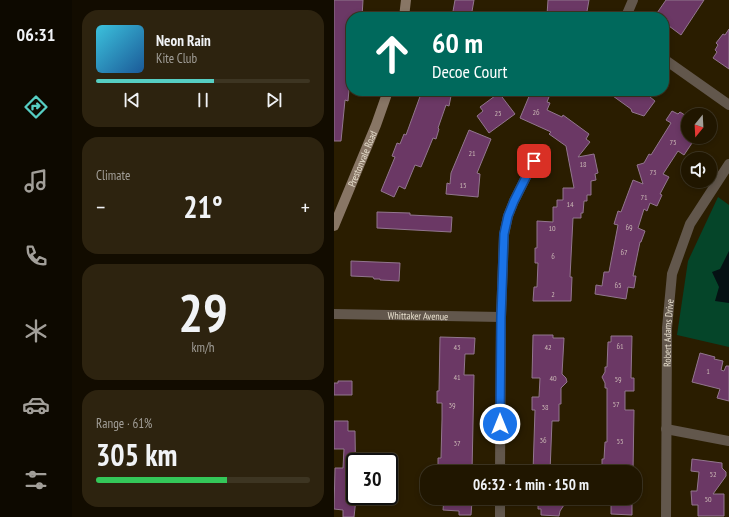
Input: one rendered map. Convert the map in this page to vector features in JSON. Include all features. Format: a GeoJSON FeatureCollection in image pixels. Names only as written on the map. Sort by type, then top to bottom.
{"type":"FeatureCollection","features":[{"type":"Feature","properties":{"kind":"street"},"geometry":{"type":"LineString","coordinates":[[405,12],[406,0]]}},
{"type":"Feature","properties":{"kind":"street"},"geometry":{"type":"LineString","coordinates":[[628,12],[633,0]]}},
{"type":"Feature","properties":{"kind":"street"},"geometry":{"type":"LineString","coordinates":[[669,63],[729,105]]}},
{"type":"Feature","properties":{"kind":"street","name":"Prestonvale Road"},"geometry":{"type":"LineString","coordinates":[[334,226],[376,125],[386,96]]}},
{"type":"Feature","properties":{"kind":"street"},"geometry":{"type":"LineString","coordinates":[[500,465],[501,317],[504,234],[508,216],[514,201],[534,161]]}},
{"type":"Feature","properties":{"kind":"street","name":"Robert Adams Drive"},"geometry":{"type":"LineString","coordinates":[[666,517],[666,328],[672,274],[690,224],[729,164]]}},
{"type":"Feature","properties":{"kind":"street","name":"Whittaker Avenue"},"geometry":{"type":"LineString","coordinates":[[334,314],[501,317]]}},
{"type":"Feature","properties":{"kind":"street"},"geometry":{"type":"LineString","coordinates":[[666,429],[729,441]]}},
{"type":"Feature","properties":{"kind":"street"},"geometry":{"type":"LineString","coordinates":[[500,505],[500,517]]}},
{"type":"Feature","properties":{"kind":"green space"},"geometry":{"type":"Polygon","coordinates":[[[718,197],[729,205],[729,347],[677,335],[688,261],[718,197]]]}},
{"type":"Feature","properties":{"kind":"shaded area"},"geometry":{"type":"Polygon","coordinates":[[[729,251],[729,303],[715,301],[719,287],[712,272],[720,269],[729,251]]]}},
{"type":"Feature","properties":{"kind":"building"},"geometry":{"type":"Polygon","coordinates":[[[334,0],[363,0],[362,12],[346,12],[346,96],[348,96],[348,101],[345,100],[341,141],[334,141],[334,0]]]}},
{"type":"Feature","properties":{"kind":"building"},"geometry":{"type":"Polygon","coordinates":[[[455,0],[474,0],[472,12],[453,12],[455,0]]]}},
{"type":"Feature","properties":{"kind":"building"},"geometry":{"type":"Polygon","coordinates":[[[548,0],[589,0],[587,12],[547,12],[548,0]]]}},
{"type":"Feature","properties":{"kind":"building"},"geometry":{"type":"Polygon","coordinates":[[[666,0],[704,0],[681,35],[669,26],[669,12],[658,12],[666,0]]]}},
{"type":"Feature","properties":{"kind":"building"},"geometry":{"type":"Polygon","coordinates":[[[729,29],[729,69],[713,58],[717,52],[715,50],[718,45],[716,43],[729,29]]]}},
{"type":"Feature","properties":{"kind":"building"},"geometry":{"type":"Polygon","coordinates":[[[420,96],[451,96],[449,106],[446,105],[436,139],[433,138],[421,167],[415,165],[405,189],[399,186],[394,197],[381,191],[395,157],[392,156],[397,143],[400,144],[404,134],[406,135],[420,96]]]}},
{"type":"Feature","properties":{"kind":"building"},"geometry":{"type":"Polygon","coordinates":[[[495,96],[501,96],[515,114],[489,133],[477,116],[483,111],[480,107],[495,96]]]}},
{"type":"Feature","properties":{"kind":"building"},"geometry":{"type":"Polygon","coordinates":[[[529,96],[547,96],[549,97],[547,102],[550,103],[547,110],[562,117],[563,115],[589,134],[586,139],[590,142],[578,157],[594,154],[598,173],[595,174],[596,180],[591,181],[591,195],[587,195],[587,201],[584,201],[581,218],[573,218],[570,277],[572,277],[571,301],[533,301],[534,287],[537,287],[538,263],[535,263],[535,248],[537,248],[537,221],[553,222],[553,207],[557,207],[557,200],[563,200],[563,188],[574,188],[566,146],[549,134],[551,132],[520,118],[529,96]]]}},
{"type":"Feature","properties":{"kind":"building"},"geometry":{"type":"Polygon","coordinates":[[[613,96],[651,96],[655,101],[644,116],[632,112],[631,109],[613,96]]]}},
{"type":"Feature","properties":{"kind":"building"},"geometry":{"type":"Polygon","coordinates":[[[672,111],[678,114],[681,113],[681,144],[691,144],[686,152],[681,153],[678,151],[663,174],[669,177],[660,194],[662,195],[657,206],[650,203],[647,211],[644,209],[638,228],[645,231],[640,242],[633,276],[636,276],[634,288],[628,287],[626,299],[595,294],[596,285],[602,286],[604,272],[609,272],[618,225],[614,224],[618,211],[621,212],[633,180],[643,184],[637,165],[644,163],[649,154],[651,155],[671,123],[666,120],[672,111]]]}},
{"type":"Feature","properties":{"kind":"building"},"geometry":{"type":"Polygon","coordinates":[[[469,130],[491,139],[477,173],[480,174],[478,197],[446,194],[447,183],[450,184],[451,173],[469,130]]]}},
{"type":"Feature","properties":{"kind":"building"},"geometry":{"type":"Polygon","coordinates":[[[377,212],[452,217],[451,232],[377,228],[377,212]]]}},
{"type":"Feature","properties":{"kind":"building"},"geometry":{"type":"Polygon","coordinates":[[[351,261],[400,263],[399,281],[380,280],[374,279],[373,277],[351,276],[351,261]]]}},
{"type":"Feature","properties":{"kind":"building"},"geometry":{"type":"Polygon","coordinates":[[[533,335],[553,335],[553,338],[564,338],[562,374],[566,378],[567,382],[561,388],[559,421],[552,421],[550,465],[533,465],[535,410],[532,410],[532,397],[539,397],[540,378],[532,378],[533,335]]]}},
{"type":"Feature","properties":{"kind":"building"},"geometry":{"type":"Polygon","coordinates":[[[611,336],[632,336],[631,378],[634,378],[634,391],[625,391],[625,410],[634,410],[633,465],[602,465],[602,459],[604,459],[605,442],[607,442],[607,388],[605,388],[605,383],[602,377],[605,372],[605,367],[607,367],[608,342],[611,342],[611,336]]]}},
{"type":"Feature","properties":{"kind":"building"},"geometry":{"type":"Polygon","coordinates":[[[440,337],[475,338],[474,354],[465,354],[464,375],[474,375],[472,465],[438,465],[438,458],[441,458],[442,419],[442,403],[437,403],[437,391],[439,391],[440,337]]]}},
{"type":"Feature","properties":{"kind":"building"},"geometry":{"type":"Polygon","coordinates":[[[700,353],[723,361],[721,370],[724,371],[726,366],[729,366],[729,401],[717,398],[720,389],[692,382],[700,353]]]}},
{"type":"Feature","properties":{"kind":"building"},"geometry":{"type":"Polygon","coordinates":[[[338,381],[352,381],[352,395],[334,395],[334,383],[338,383],[338,381]]]}},
{"type":"Feature","properties":{"kind":"building"},"geometry":{"type":"Polygon","coordinates":[[[334,421],[348,421],[348,431],[355,431],[355,453],[346,453],[346,505],[355,505],[354,517],[343,517],[343,510],[334,509],[335,468],[343,468],[344,449],[334,449],[334,421]]]}},
{"type":"Feature","properties":{"kind":"building"},"geometry":{"type":"Polygon","coordinates":[[[692,459],[722,463],[722,468],[726,472],[726,476],[713,494],[724,494],[724,516],[698,516],[698,505],[692,505],[691,491],[697,491],[699,472],[691,471],[692,459]]]}},
{"type":"Feature","properties":{"kind":"building"},"geometry":{"type":"Polygon","coordinates":[[[443,505],[472,505],[471,515],[459,515],[459,511],[443,510],[443,505]]]}},
{"type":"Feature","properties":{"kind":"building"},"geometry":{"type":"Polygon","coordinates":[[[538,505],[564,505],[559,516],[541,515],[541,509],[538,509],[538,505]]]}},
{"type":"Feature","properties":{"kind":"building"},"geometry":{"type":"Polygon","coordinates":[[[611,505],[632,505],[632,515],[611,514],[611,505]]]}},
{"type":"Feature","properties":{"kind":"route"},"geometry":{"type":"LineString","coordinates":[[500,424],[501,317],[504,234],[508,216],[514,201],[534,161]]}}]}
